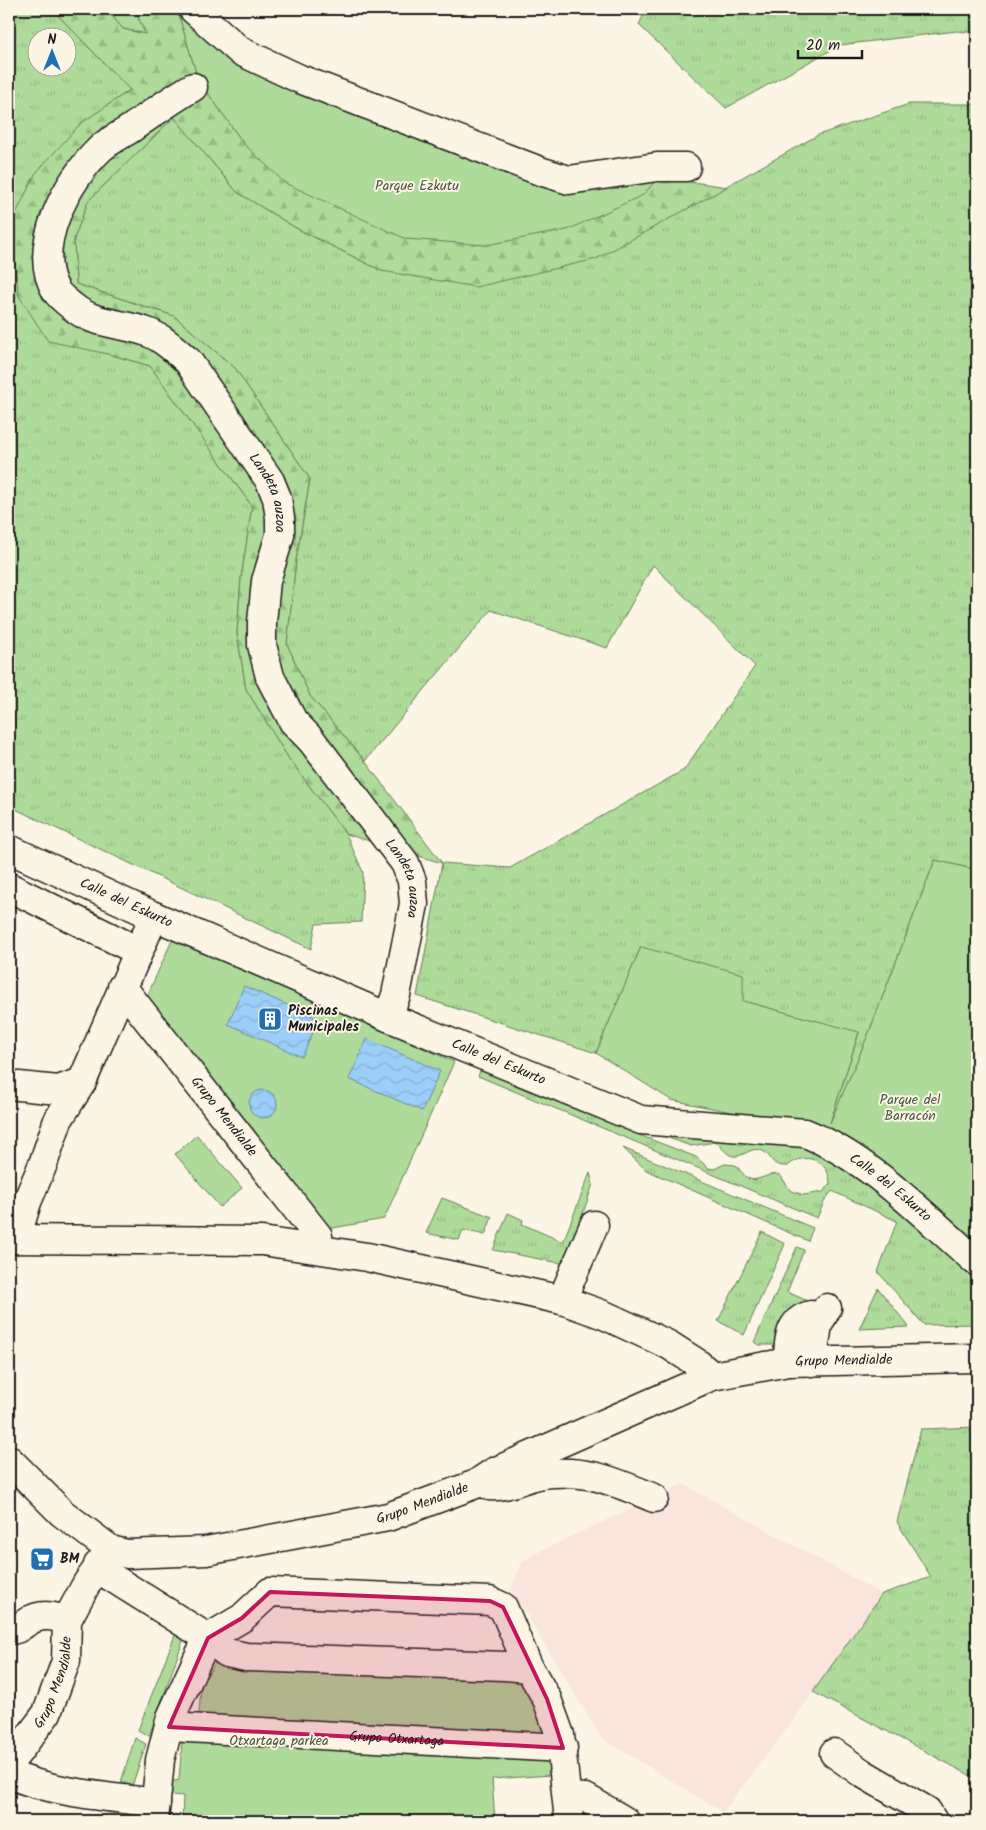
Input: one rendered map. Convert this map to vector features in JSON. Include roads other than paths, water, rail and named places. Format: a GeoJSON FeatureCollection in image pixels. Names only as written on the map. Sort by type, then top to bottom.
{"type":"FeatureCollection","features":[{"type":"Feature","properties":{"kind":"street"},"geometry":{"type":"LineString","coordinates":[[196,10],[240,51],[300,79],[540,172],[569,180],[657,167],[686,166]]}},
{"type":"Feature","properties":{"kind":"street","name":"Landeta auzoa"},"geometry":{"type":"LineString","coordinates":[[193,87],[166,103],[102,148],[72,184],[52,224],[48,241],[50,273],[56,292],[74,309],[93,319],[146,331],[170,346],[188,361],[270,480],[277,498],[280,518],[280,535],[266,581],[262,622],[262,645],[270,677],[293,721],[312,741],[405,863],[412,881],[414,904],[410,933],[396,994],[388,1017]]}},
{"type":"Feature","properties":{"kind":"street","name":"Calle del Eskurto"},"geometry":{"type":"LineString","coordinates":[[9,849],[154,916],[388,1017],[641,1120],[805,1133],[829,1142],[858,1160],[977,1262]]}},
{"type":"Feature","properties":{"kind":"street"},"geometry":{"type":"LineString","coordinates":[[9,887],[138,950]]}},
{"type":"Feature","properties":{"kind":"street"},"geometry":{"type":"LineString","coordinates":[[154,916],[82,1082],[58,1120],[43,1164],[12,1239],[262,1241],[319,1249],[562,1300],[604,1315],[669,1345],[697,1363],[712,1376]]}},
{"type":"Feature","properties":{"kind":"street","name":"Grupo Mendialde"},"geometry":{"type":"LineString","coordinates":[[122,987],[318,1236],[319,1249]]}},
{"type":"Feature","properties":{"kind":"street"},"geometry":{"type":"LineString","coordinates":[[9,1085],[58,1090],[82,1082]]}},
{"type":"Feature","properties":{"kind":"street"},"geometry":{"type":"LineString","coordinates":[[47,1089],[56,1104],[58,1120]]}},
{"type":"Feature","properties":{"kind":"street"},"geometry":{"type":"LineString","coordinates":[[562,1300],[594,1225]]}},
{"type":"Feature","properties":{"kind":"street"},"geometry":{"type":"LineString","coordinates":[[800,1362],[790,1337],[793,1327],[798,1320],[819,1312]]}},
{"type":"Feature","properties":{"kind":"street","name":"Grupo Mendialde"},"geometry":{"type":"LineString","coordinates":[[9,1764],[48,1713],[66,1662],[67,1620],[104,1558],[127,1554],[206,1551],[388,1517],[476,1484],[494,1472],[712,1376],[800,1362],[977,1358]]}},
{"type":"Feature","properties":{"kind":"street","name":"Grupo Mendialde"},"geometry":{"type":"LineString","coordinates":[[9,1460],[104,1558],[111,1577],[208,1638]]}},
{"type":"Feature","properties":{"kind":"street"},"geometry":{"type":"LineString","coordinates":[[476,1484],[495,1486],[540,1474],[562,1472],[596,1475],[654,1498]]}},
{"type":"Feature","properties":{"kind":"street"},"geometry":{"type":"LineString","coordinates":[[9,1774],[20,1780],[155,1812],[160,1760],[171,1717],[208,1638],[242,1618],[270,1592],[490,1601],[503,1607],[529,1668],[547,1699],[563,1748],[568,1809],[586,1798],[625,1821]]}},
{"type":"Feature","properties":{"kind":"street","name":"Grupo Mendialde"},"geometry":{"type":"LineString","coordinates":[[9,1630],[18,1630],[30,1621],[42,1616],[67,1620]]}},
{"type":"Feature","properties":{"kind":"street"},"geometry":{"type":"LineString","coordinates":[[208,1638],[227,1653],[246,1656],[529,1668]]}},
{"type":"Feature","properties":{"kind":"street","name":"Grupo Otxartaga"},"geometry":{"type":"LineString","coordinates":[[169,1727],[563,1748]]}},
{"type":"Feature","properties":{"kind":"street"},"geometry":{"type":"LineString","coordinates":[[834,1753],[862,1772],[927,1810],[933,1821]]}},
{"type":"Feature","properties":{"kind":"water"},"geometry":{"type":"Polygon","coordinates":[[[244,986],[319,1019],[302,1057],[228,1024],[244,986]]]}},
{"type":"Feature","properties":{"kind":"water"},"geometry":{"type":"Polygon","coordinates":[[[367,1039],[440,1071],[422,1111],[349,1079],[367,1039]]]}},
{"type":"Feature","properties":{"kind":"water"},"geometry":{"type":"Polygon","coordinates":[[[263,1090],[273,1094],[277,1104],[273,1114],[263,1118],[253,1114],[249,1104],[253,1094],[263,1090]]]}},
{"type":"Feature","properties":{"kind":"place","name":"Piscinas Municipales"},"geometry":{"type":"Point","coordinates":[270,1019]}},
{"type":"Feature","properties":{"kind":"place","name":"BM"},"geometry":{"type":"Point","coordinates":[42,1559]}},
{"type":"Feature","properties":{"kind":"park label","name":"Parque Ezkutu"},"geometry":{"type":"Point","coordinates":[417,186]}},
{"type":"Feature","properties":{"kind":"park label","name":"Parque del Barracón"},"geometry":{"type":"Point","coordinates":[910,1108]}},
{"type":"Feature","properties":{"kind":"park label","name":"Otxartaga parkea"},"geometry":{"type":"Point","coordinates":[279,1741]}}]}
